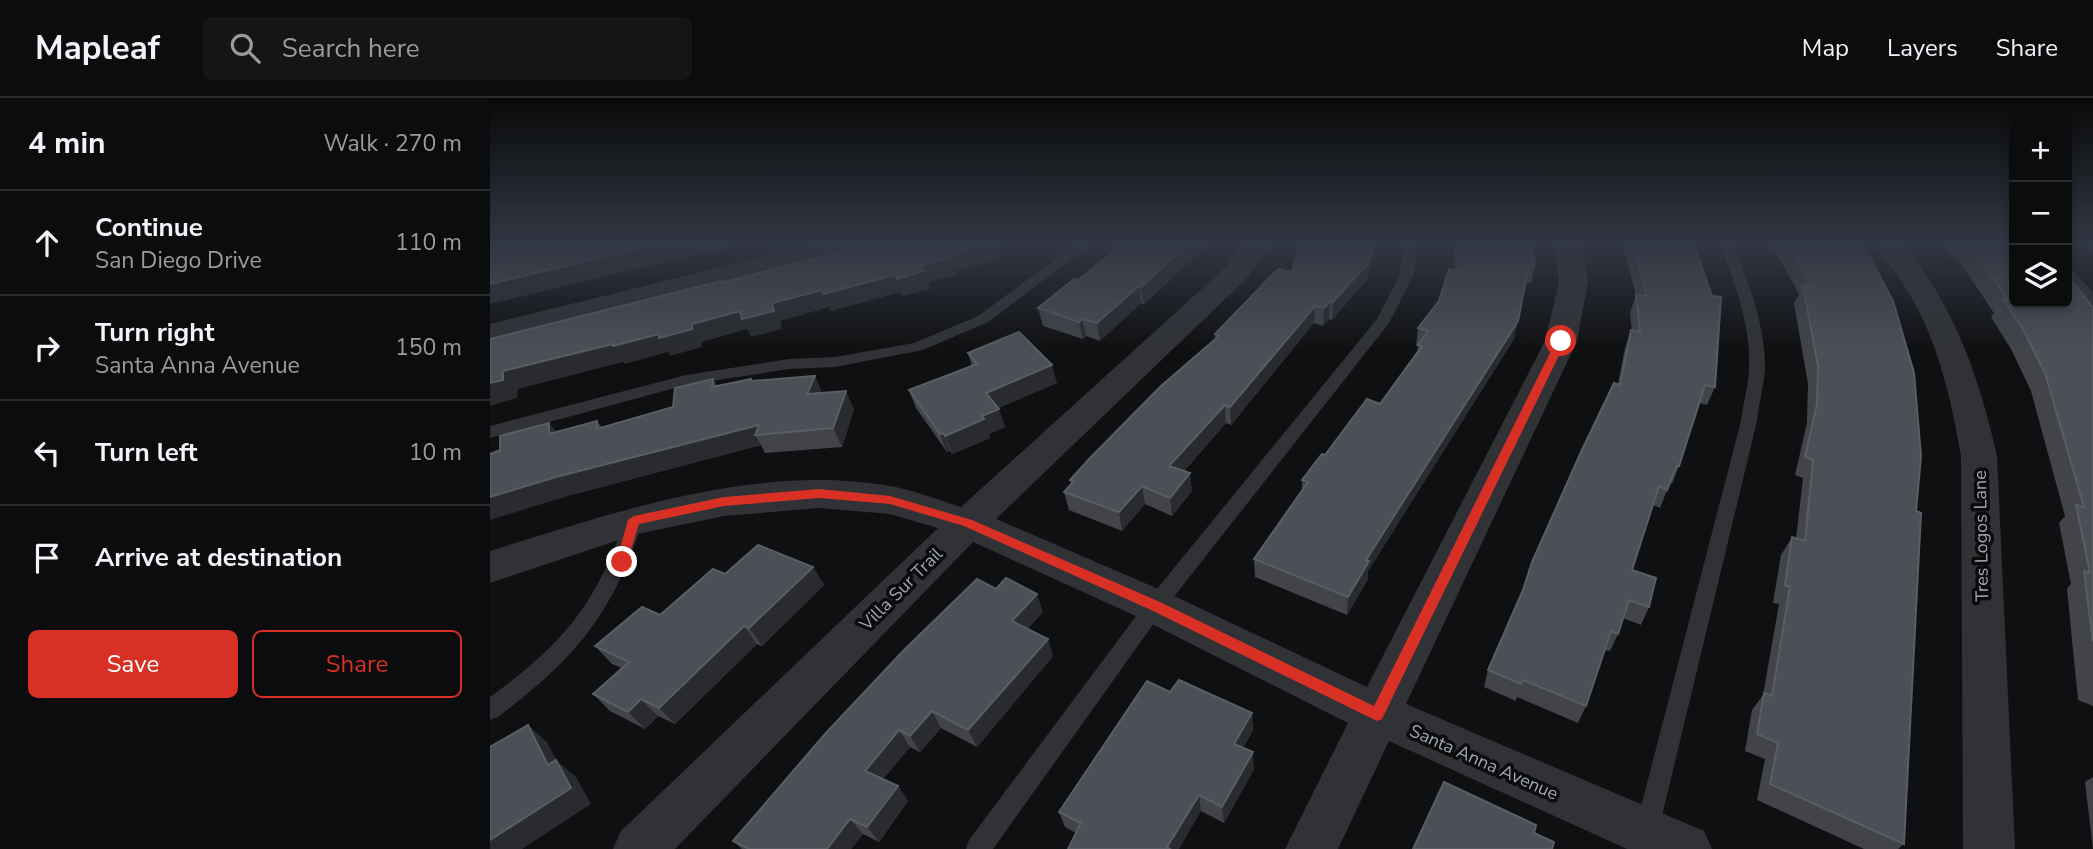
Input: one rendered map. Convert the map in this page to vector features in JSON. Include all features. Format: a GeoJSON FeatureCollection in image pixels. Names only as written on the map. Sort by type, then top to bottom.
{"type":"FeatureCollection","features":[{"type":"Feature","properties":{"kind":"street"},"geometry":{"type":"LineString","coordinates":[[490,333],[705,280]]}},
{"type":"Feature","properties":{"kind":"street","name":"Villa Sur Trail"},"geometry":{"type":"LineString","coordinates":[[639,849],[968,523],[1228,280]]}},
{"type":"Feature","properties":{"kind":"street"},"geometry":{"type":"LineString","coordinates":[[1311,849],[1561,341],[1574,296],[1574,280]]}},
{"type":"Feature","properties":{"kind":"street","name":"Tres Logos Lane"},"geometry":{"type":"LineString","coordinates":[[1916,280],[1935,310],[1968,396],[1979,456],[1989,849]]}},
{"type":"Feature","properties":{"kind":"street","name":"Santa Anna Avenue"},"geometry":{"type":"LineString","coordinates":[[490,567],[634,520],[724,502],[819,494],[890,500],[968,523],[1155,606],[1644,841],[1686,849]]}},
{"type":"Feature","properties":{"kind":"lane"},"geometry":{"type":"LineString","coordinates":[[490,432],[686,380],[789,364],[835,362],[918,347],[983,319],[1036,280]]}},
{"type":"Feature","properties":{"kind":"lane"},"geometry":{"type":"LineString","coordinates":[[978,849],[1155,606],[1384,320],[1404,280]]}},
{"type":"Feature","properties":{"kind":"lane"},"geometry":{"type":"LineString","coordinates":[[1644,841],[1749,421],[1757,363],[1740,280]]}},
{"type":"Feature","properties":{"kind":"lane"},"geometry":{"type":"LineString","coordinates":[[2074,280],[2093,300]]}},
{"type":"Feature","properties":{"kind":"lane"},"geometry":{"type":"LineString","coordinates":[[490,710],[516,691],[578,636],[603,601],[617,572],[634,520]]}},
{"type":"Feature","properties":{"kind":"building"},"geometry":{"type":"Polygon","coordinates":[[[490,280],[507,280],[490,284],[490,280]]]}},
{"type":"Feature","properties":{"kind":"building"},"geometry":{"type":"Polygon","coordinates":[[[732,280],[876,280],[823,294],[822,290],[772,303],[774,311],[742,319],[740,311],[692,324],[692,329],[659,338],[659,334],[503,371],[503,380],[490,383],[490,339],[732,280]]]}},
{"type":"Feature","properties":{"kind":"building"},"geometry":{"type":"Polygon","coordinates":[[[1073,280],[1149,280],[1097,323],[1082,319],[1079,322],[1038,308],[1073,280]]]}},
{"type":"Feature","properties":{"kind":"building"},"geometry":{"type":"Polygon","coordinates":[[[1267,280],[1353,280],[1333,302],[1330,301],[1324,308],[1315,306],[1230,407],[1225,405],[1169,466],[1190,473],[1170,498],[1142,486],[1119,512],[1064,492],[1074,481],[1070,480],[1091,457],[1161,386],[1219,336],[1215,334],[1267,280]]]}},
{"type":"Feature","properties":{"kind":"building"},"geometry":{"type":"Polygon","coordinates":[[[1446,280],[1526,280],[1518,321],[1366,560],[1369,561],[1348,597],[1254,559],[1308,482],[1302,480],[1322,454],[1325,455],[1367,399],[1380,404],[1422,346],[1418,345],[1428,331],[1418,328],[1439,301],[1446,280]]]}},
{"type":"Feature","properties":{"kind":"building"},"geometry":{"type":"Polygon","coordinates":[[[1643,280],[1706,280],[1712,296],[1721,297],[1715,387],[1705,385],[1679,466],[1677,465],[1667,490],[1659,486],[1632,570],[1656,578],[1649,607],[1629,600],[1618,634],[1611,631],[1586,706],[1523,680],[1521,684],[1488,670],[1581,452],[1614,383],[1620,385],[1631,330],[1640,332],[1636,295],[1647,296],[1643,280]]]}},
{"type":"Feature","properties":{"kind":"building"},"geometry":{"type":"Polygon","coordinates":[[[1809,280],[1882,280],[1893,301],[1914,373],[1921,456],[1916,511],[1921,513],[1904,844],[1770,784],[1778,743],[1757,734],[1764,693],[1772,696],[1790,587],[1785,585],[1792,537],[1805,541],[1813,460],[1805,457],[1817,404],[1818,366],[1803,286],[1812,286],[1809,280]]]}},
{"type":"Feature","properties":{"kind":"building"},"geometry":{"type":"Polygon","coordinates":[[[1994,280],[2009,280],[2009,308],[2072,308],[2072,281],[2093,307],[2093,642],[2084,571],[2090,573],[2076,505],[2084,507],[2045,373],[2024,331],[2003,299],[2008,300],[1994,280]]]}},
{"type":"Feature","properties":{"kind":"building"},"geometry":{"type":"Polygon","coordinates":[[[1019,332],[1052,365],[986,393],[999,409],[982,416],[984,419],[945,436],[940,434],[909,390],[977,364],[968,353],[1019,332]]]}},
{"type":"Feature","properties":{"kind":"building"},"geometry":{"type":"Polygon","coordinates":[[[815,376],[807,394],[846,391],[833,428],[755,435],[759,425],[556,477],[490,497],[490,454],[500,450],[500,436],[549,423],[549,434],[597,421],[597,429],[673,407],[675,388],[713,379],[712,387],[751,379],[815,376]]]}},
{"type":"Feature","properties":{"kind":"building"},"geometry":{"type":"Polygon","coordinates":[[[758,545],[813,567],[749,628],[744,626],[659,708],[641,699],[628,712],[593,694],[629,662],[595,646],[642,607],[660,615],[713,569],[725,574],[758,545]]]}},
{"type":"Feature","properties":{"kind":"building"},"geometry":{"type":"Polygon","coordinates":[[[1006,578],[1037,594],[1012,621],[1048,639],[968,730],[932,711],[910,736],[899,730],[865,771],[898,786],[867,827],[850,819],[827,849],[749,849],[733,841],[825,734],[905,649],[977,579],[996,589],[1006,578]]]}},
{"type":"Feature","properties":{"kind":"building"},"geometry":{"type":"Polygon","coordinates":[[[1179,680],[1252,713],[1234,744],[1253,752],[1222,807],[1199,795],[1167,847],[1170,849],[1068,849],[1081,823],[1059,812],[1147,681],[1170,692],[1179,680]]]}},
{"type":"Feature","properties":{"kind":"building"},"geometry":{"type":"Polygon","coordinates":[[[528,725],[548,765],[556,760],[571,788],[490,840],[490,747],[528,725]]]}},
{"type":"Feature","properties":{"kind":"building"},"geometry":{"type":"Polygon","coordinates":[[[1444,782],[1536,825],[1534,833],[1554,842],[1552,849],[1413,849],[1444,782]]]}},
{"type":"Feature","properties":{"kind":"route"},"geometry":{"type":"LineString","coordinates":[[622,562],[634,520],[724,502],[819,494],[890,500],[968,523],[1155,606],[1377,715],[1561,341]]}}]}
